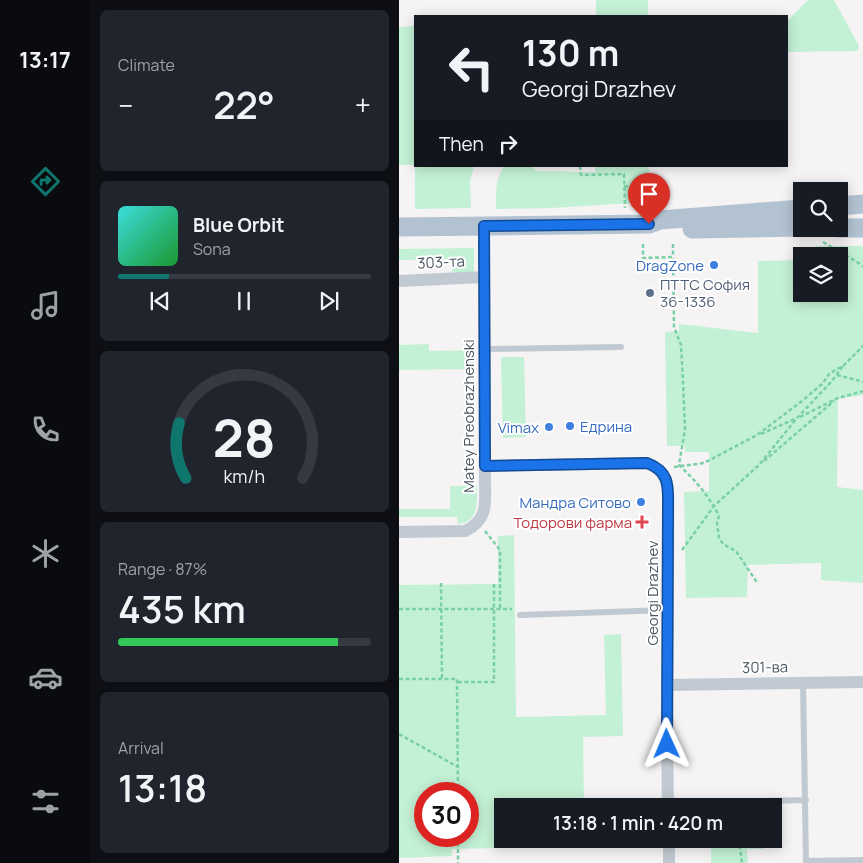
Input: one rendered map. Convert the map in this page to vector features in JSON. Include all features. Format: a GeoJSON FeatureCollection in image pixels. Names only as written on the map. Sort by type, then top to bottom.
{"type":"FeatureCollection","features":[{"type":"Feature","properties":{"kind":"main road"},"geometry":{"type":"LineString","coordinates":[[848,205],[863,204]]}},
{"type":"Feature","properties":{"kind":"main road"},"geometry":{"type":"LineString","coordinates":[[399,227],[649,224],[659,220],[793,209]]}},
{"type":"Feature","properties":{"kind":"main road"},"geometry":{"type":"LineString","coordinates":[[649,224],[659,229],[793,228]]}},
{"type":"Feature","properties":{"kind":"main road"},"geometry":{"type":"LineString","coordinates":[[848,228],[863,228]]}},
{"type":"Feature","properties":{"kind":"street","name":"Matey Preobrazhenski"},"geometry":{"type":"LineString","coordinates":[[478,522],[483,516],[484,508],[485,466],[484,226]]}},
{"type":"Feature","properties":{"kind":"street","name":"303-та"},"geometry":{"type":"LineString","coordinates":[[399,281],[485,277]]}},
{"type":"Feature","properties":{"kind":"street"},"geometry":{"type":"LineString","coordinates":[[485,466],[647,463],[660,470]]}},
{"type":"Feature","properties":{"kind":"street","name":"Georgi Drazhev"},"geometry":{"type":"LineString","coordinates":[[660,470],[667,483],[669,568],[668,798]]}},
{"type":"Feature","properties":{"kind":"street"},"geometry":{"type":"LineString","coordinates":[[399,532],[465,531],[478,522]]}},
{"type":"Feature","properties":{"kind":"street","name":"301-ва"},"geometry":{"type":"LineString","coordinates":[[667,685],[863,682]]}},
{"type":"Feature","properties":{"kind":"street"},"geometry":{"type":"LineString","coordinates":[[669,848],[669,863]]}},
{"type":"Feature","properties":{"kind":"lane"},"geometry":{"type":"LineString","coordinates":[[485,349],[621,347]]}},
{"type":"Feature","properties":{"kind":"lane"},"geometry":{"type":"LineString","coordinates":[[520,615],[669,610]]}},
{"type":"Feature","properties":{"kind":"lane"},"geometry":{"type":"LineString","coordinates":[[803,683],[806,862],[863,860]]}},
{"type":"Feature","properties":{"kind":"lane"},"geometry":{"type":"LineString","coordinates":[[782,801],[805,800]]}},
{"type":"Feature","properties":{"kind":"path"},"geometry":{"type":"LineString","coordinates":[[580,167],[581,175],[624,174],[625,208]]}},
{"type":"Feature","properties":{"kind":"path"},"geometry":{"type":"LineString","coordinates":[[641,182],[641,207]]}},
{"type":"Feature","properties":{"kind":"path"},"geometry":{"type":"LineString","coordinates":[[624,186],[641,189]]}},
{"type":"Feature","properties":{"kind":"path"},"geometry":{"type":"LineString","coordinates":[[823,242],[857,262],[863,268]]}},
{"type":"Feature","properties":{"kind":"path"},"geometry":{"type":"LineString","coordinates":[[643,244],[643,258],[673,257]]}},
{"type":"Feature","properties":{"kind":"path"},"geometry":{"type":"LineString","coordinates":[[673,244],[674,327],[681,345],[685,429],[679,465]]}},
{"type":"Feature","properties":{"kind":"path"},"geometry":{"type":"LineString","coordinates":[[759,465],[797,418],[863,345]]}},
{"type":"Feature","properties":{"kind":"path"},"geometry":{"type":"LineString","coordinates":[[757,435],[802,402],[822,384],[830,373],[843,366]]}},
{"type":"Feature","properties":{"kind":"path"},"geometry":{"type":"LineString","coordinates":[[837,375],[863,382]]}},
{"type":"Feature","properties":{"kind":"path"},"geometry":{"type":"LineString","coordinates":[[660,470],[679,465],[705,463],[757,435],[838,398],[863,391]]}},
{"type":"Feature","properties":{"kind":"path"},"geometry":{"type":"LineString","coordinates":[[669,568],[714,506],[838,398]]}},
{"type":"Feature","properties":{"kind":"path"},"geometry":{"type":"LineString","coordinates":[[679,465],[701,487],[714,506],[719,516],[717,524],[719,538],[723,544],[736,551],[758,584]]}},
{"type":"Feature","properties":{"kind":"path"},"geometry":{"type":"LineString","coordinates":[[478,522],[500,550],[500,609]]}},
{"type":"Feature","properties":{"kind":"path"},"geometry":{"type":"LineString","coordinates":[[457,682],[494,682],[494,582]]}},
{"type":"Feature","properties":{"kind":"path"},"geometry":{"type":"LineString","coordinates":[[441,583],[442,679]]}},
{"type":"Feature","properties":{"kind":"path"},"geometry":{"type":"LineString","coordinates":[[399,610],[512,608],[520,615]]}},
{"type":"Feature","properties":{"kind":"path"},"geometry":{"type":"LineString","coordinates":[[399,679],[457,679],[458,782]]}},
{"type":"Feature","properties":{"kind":"path"},"geometry":{"type":"LineString","coordinates":[[399,734],[458,767]]}},
{"type":"Feature","properties":{"kind":"path"},"geometry":{"type":"LineString","coordinates":[[458,847],[459,863]]}},
{"type":"Feature","properties":{"kind":"path"},"geometry":{"type":"LineString","coordinates":[[740,848],[741,863]]}},
{"type":"Feature","properties":{"kind":"green space"},"geometry":{"type":"Polygon","coordinates":[[[596,0],[648,0],[648,15],[596,15],[596,0]]]}},
{"type":"Feature","properties":{"kind":"green space"},"geometry":{"type":"Polygon","coordinates":[[[808,0],[834,0],[859,46],[857,51],[788,52],[788,20],[808,0]]]}},
{"type":"Feature","properties":{"kind":"green space"},"geometry":{"type":"Polygon","coordinates":[[[414,26],[414,165],[399,165],[399,27],[414,26]]]}},
{"type":"Feature","properties":{"kind":"green space"},"geometry":{"type":"Polygon","coordinates":[[[415,167],[474,167],[470,181],[471,208],[415,209],[415,167]]]}},
{"type":"Feature","properties":{"kind":"green space"},"geometry":{"type":"Polygon","coordinates":[[[503,167],[532,167],[537,171],[595,172],[595,167],[649,167],[648,202],[551,208],[496,209],[496,192],[503,167]]]}},
{"type":"Feature","properties":{"kind":"green space"},"geometry":{"type":"Polygon","coordinates":[[[863,246],[863,395],[838,399],[837,487],[863,490],[863,583],[821,580],[821,563],[748,565],[747,597],[686,598],[684,492],[709,491],[709,452],[685,452],[685,446],[667,446],[665,332],[679,331],[679,324],[758,333],[758,261],[793,260],[793,302],[848,302],[848,247],[816,247],[863,246]]]}},
{"type":"Feature","properties":{"kind":"green space"},"geometry":{"type":"Polygon","coordinates":[[[474,248],[474,272],[452,272],[452,259],[399,260],[399,249],[474,248]]]}},
{"type":"Feature","properties":{"kind":"green space"},"geometry":{"type":"Polygon","coordinates":[[[429,344],[429,351],[473,350],[473,369],[399,370],[399,345],[429,344]]]}},
{"type":"Feature","properties":{"kind":"green space"},"geometry":{"type":"Polygon","coordinates":[[[501,357],[524,357],[526,437],[503,438],[501,357]]]}},
{"type":"Feature","properties":{"kind":"green space"},"geometry":{"type":"Polygon","coordinates":[[[450,486],[477,486],[477,505],[470,520],[458,524],[457,517],[399,517],[399,509],[450,509],[450,486]]]}},
{"type":"Feature","properties":{"kind":"green space"},"geometry":{"type":"Polygon","coordinates":[[[514,535],[516,717],[606,715],[604,635],[621,634],[623,736],[583,737],[584,798],[494,798],[494,848],[496,848],[452,849],[452,856],[399,858],[399,585],[498,584],[498,536],[514,535]]]}},
{"type":"Feature","properties":{"kind":"green space"},"geometry":{"type":"Polygon","coordinates":[[[711,848],[763,848],[747,849],[748,863],[711,863],[711,848]]]}},
{"type":"Feature","properties":{"kind":"place","name":"DragZone"},"geometry":{"type":"Point","coordinates":[714,265]}},
{"type":"Feature","properties":{"kind":"place","name":"ПТТС София 36-1336"},"geometry":{"type":"Point","coordinates":[650,293]}},
{"type":"Feature","properties":{"kind":"place","name":"Едрина"},"geometry":{"type":"Point","coordinates":[570,426]}},
{"type":"Feature","properties":{"kind":"place","name":"Vimax"},"geometry":{"type":"Point","coordinates":[549,427]}},
{"type":"Feature","properties":{"kind":"place","name":"Мандра Ситово"},"geometry":{"type":"Point","coordinates":[641,502]}},
{"type":"Feature","properties":{"kind":"place","name":"Тодорови фарма"},"geometry":{"type":"Point","coordinates":[642,522]}},
{"type":"Feature","properties":{"kind":"route"},"geometry":{"type":"LineString","coordinates":[[649,224],[484,226],[485,466],[647,463],[660,470],[665,476],[668,510],[669,610],[667,744]]}}]}
